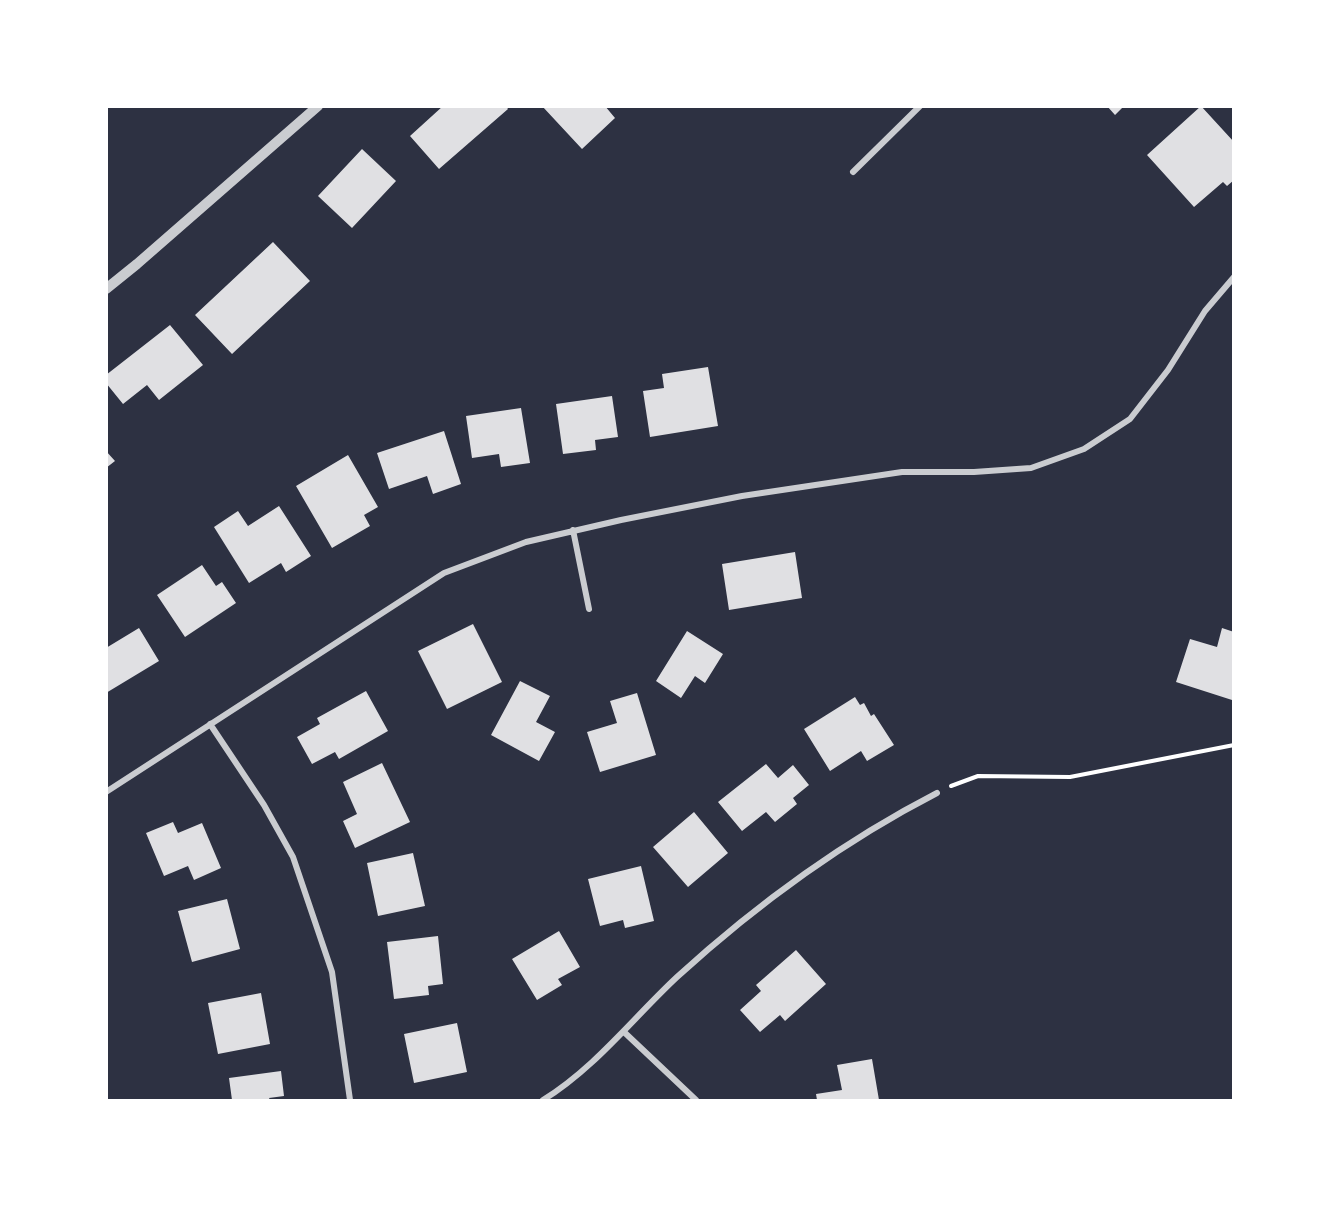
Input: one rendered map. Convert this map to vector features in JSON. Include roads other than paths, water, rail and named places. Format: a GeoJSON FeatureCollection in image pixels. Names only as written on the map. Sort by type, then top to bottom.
{"type":"FeatureCollection","features":[{"type":"Feature","properties":{"kind":"street"},"geometry":{"type":"LineString","coordinates":[[106,289],[318,106]]}},
{"type":"Feature","properties":{"kind":"street"},"geometry":{"type":"LineString","coordinates":[[853,172],[920,106]]}},
{"type":"Feature","properties":{"kind":"street"},"geometry":{"type":"LineString","coordinates":[[106,792],[444,573],[526,542],[573,530],[742,496],[902,472],[974,472],[1031,468],[1084,449],[1130,419],[1168,370],[1205,311],[1233,276]]}},
{"type":"Feature","properties":{"kind":"street"},"geometry":{"type":"LineString","coordinates":[[573,530],[589,609]]}},
{"type":"Feature","properties":{"kind":"street"},"geometry":{"type":"LineString","coordinates":[[210,724],[264,805],[293,857],[332,972],[350,1101]]}},
{"type":"Feature","properties":{"kind":"street"},"geometry":{"type":"LineString","coordinates":[[543,1101],[558,1091],[624,1032],[676,979],[772,897],[861,836],[937,792]]}},
{"type":"Feature","properties":{"kind":"street"},"geometry":{"type":"LineString","coordinates":[[624,1032],[696,1101]]}}]}
